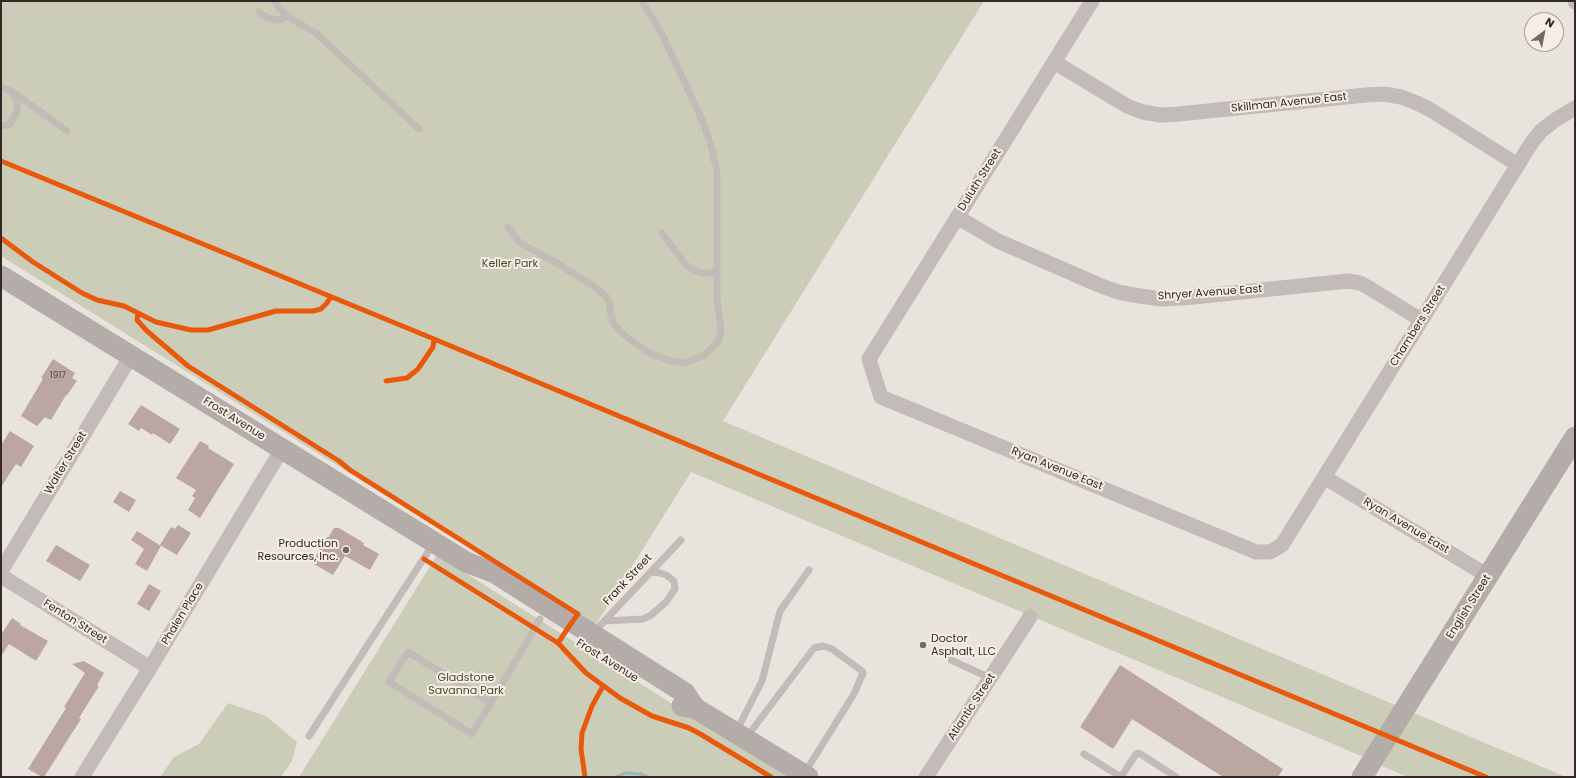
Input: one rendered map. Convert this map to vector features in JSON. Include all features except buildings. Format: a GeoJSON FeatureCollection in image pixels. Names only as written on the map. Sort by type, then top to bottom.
{"type":"FeatureCollection","features":[{"type":"Feature","properties":{"kind":"street","name":"Duluth Street"},"geometry":{"type":"LineString","coordinates":[[869,359],[1092,1]]}},
{"type":"Feature","properties":{"kind":"street","name":"Skillman Avenue East"},"geometry":{"type":"LineString","coordinates":[[1054,62],[1127,106],[1143,112],[1160,114],[1178,114],[1366,95],[1384,94],[1401,97],[1429,109],[1518,165]]}},
{"type":"Feature","properties":{"kind":"street","name":"Chambers Street"},"geometry":{"type":"LineString","coordinates":[[1270,552],[1282,545],[1532,142],[1541,131],[1555,120],[1575,108]]}},
{"type":"Feature","properties":{"kind":"street","name":"Shryer Avenue East"},"geometry":{"type":"LineString","coordinates":[[957,217],[1020,252],[1118,292],[1161,298],[1184,298],[1348,281],[1360,283],[1371,288],[1422,320]]}},
{"type":"Feature","properties":{"kind":"street","name":"Frost Avenue"},"geometry":{"type":"LineString","coordinates":[[1,276],[466,562],[496,573],[598,628],[685,693],[695,708]]}},
{"type":"Feature","properties":{"kind":"street","name":"Walter Street"},"geometry":{"type":"LineString","coordinates":[[1,571],[131,356]]}},
{"type":"Feature","properties":{"kind":"street","name":"Ryan Avenue East"},"geometry":{"type":"LineString","coordinates":[[869,359],[881,397],[1256,552],[1270,552]]}},
{"type":"Feature","properties":{"kind":"street","name":"English Street"},"geometry":{"type":"LineString","coordinates":[[1362,777],[1574,442]]}},
{"type":"Feature","properties":{"kind":"street","name":"Phalen Place"},"geometry":{"type":"LineString","coordinates":[[82,777],[150,668],[282,449]]}},
{"type":"Feature","properties":{"kind":"street","name":"Ryan Avenue East"},"geometry":{"type":"LineString","coordinates":[[1324,477],[1488,576]]}},
{"type":"Feature","properties":{"kind":"street","name":"Frost Avenue"},"geometry":{"type":"LineString","coordinates":[[466,562],[488,585],[677,706],[695,708],[806,776]]}},
{"type":"Feature","properties":{"kind":"street","name":"Fenton Street"},"geometry":{"type":"LineString","coordinates":[[1,576],[150,668]]}},
{"type":"Feature","properties":{"kind":"street","name":"Atlantic Street"},"geometry":{"type":"LineString","coordinates":[[926,777],[1030,617]]}},
{"type":"Feature","properties":{"kind":"lane"},"geometry":{"type":"LineString","coordinates":[[275,1],[279,8],[288,16],[317,34],[419,129]]}},
{"type":"Feature","properties":{"kind":"lane"},"geometry":{"type":"LineString","coordinates":[[508,227],[520,243],[557,263],[594,286],[606,296],[610,304],[611,316],[614,324],[624,335],[649,353],[670,361],[684,363],[694,361],[703,356],[718,342],[721,332],[718,309],[717,273],[717,172],[712,149],[703,122],[663,36],[642,1]]}},
{"type":"Feature","properties":{"kind":"lane"},"geometry":{"type":"LineString","coordinates":[[259,12],[266,18],[279,20],[288,16]]}},
{"type":"Feature","properties":{"kind":"lane"},"geometry":{"type":"LineString","coordinates":[[1,87],[13,92],[67,131]]}},
{"type":"Feature","properties":{"kind":"lane"},"geometry":{"type":"LineString","coordinates":[[1,126],[9,125],[17,112],[18,102],[13,92]]}},
{"type":"Feature","properties":{"kind":"lane"},"geometry":{"type":"LineString","coordinates":[[662,233],[687,266],[702,273],[717,273]]}},
{"type":"Feature","properties":{"kind":"lane","name":"Frank Street"},"geometry":{"type":"LineString","coordinates":[[598,628],[681,540]]}},
{"type":"Feature","properties":{"kind":"lane"},"geometry":{"type":"LineString","coordinates":[[309,736],[434,542]]}},
{"type":"Feature","properties":{"kind":"lane"},"geometry":{"type":"LineString","coordinates":[[741,735],[762,682],[780,611],[809,570]]}},
{"type":"Feature","properties":{"kind":"lane"},"geometry":{"type":"LineString","coordinates":[[598,628],[643,619],[650,616],[666,602],[675,588],[674,582],[666,575],[651,572]]}},
{"type":"Feature","properties":{"kind":"lane"},"geometry":{"type":"LineString","coordinates":[[491,703],[408,652],[389,682],[472,734],[491,703],[540,618]]}},
{"type":"Feature","properties":{"kind":"lane"},"geometry":{"type":"LineString","coordinates":[[741,735],[814,648],[823,646],[832,649],[863,673],[854,694],[806,776]]}},
{"type":"Feature","properties":{"kind":"lane"},"geometry":{"type":"LineString","coordinates":[[951,660],[990,678]]}},
{"type":"Feature","properties":{"kind":"lane"},"geometry":{"type":"LineString","coordinates":[[1084,754],[1121,777],[1136,754],[1139,753],[1176,777]]}},
{"type":"Feature","properties":{"kind":"green space","name":"Keller Park"},"geometry":{"type":"Polygon","coordinates":[[[1,1],[984,1],[723,421],[1400,707],[1366,758],[691,472],[593,629],[457,540],[1,256],[1,1]]]}},
{"type":"Feature","properties":{"kind":"green space","name":"Gladstone Savanna Park"},"geometry":{"type":"Polygon","coordinates":[[[437,555],[788,777],[299,777],[437,555]]]}},
{"type":"Feature","properties":{"kind":"green space"},"geometry":{"type":"Polygon","coordinates":[[[228,703],[266,716],[297,742],[292,761],[281,777],[160,777],[174,757],[199,744],[228,703]]]}},
{"type":"Feature","properties":{"kind":"green space"},"geometry":{"type":"Polygon","coordinates":[[[1414,713],[1566,777],[1407,777],[1380,765],[1414,713]]]}},
{"type":"Feature","properties":{"kind":"waterway"},"geometry":{"type":"LineString","coordinates":[[616,777],[626,773],[641,774],[647,777]]}},
{"type":"Feature","properties":{"kind":"cycle path"},"geometry":{"type":"LineString","coordinates":[[1,161],[434,339],[1486,777]]}},
{"type":"Feature","properties":{"kind":"cycle path"},"geometry":{"type":"LineString","coordinates":[[1,238],[33,262],[82,293],[97,300],[124,306],[156,322],[191,330],[208,330],[276,311],[313,311],[321,309],[331,297]]}},
{"type":"Feature","properties":{"kind":"cycle path"},"geometry":{"type":"LineString","coordinates":[[138,313],[137,320],[147,331],[188,366],[578,614],[558,643]]}},
{"type":"Feature","properties":{"kind":"cycle path"},"geometry":{"type":"LineString","coordinates":[[386,381],[407,378],[418,369],[433,347],[434,339]]}},
{"type":"Feature","properties":{"kind":"cycle path"},"geometry":{"type":"LineString","coordinates":[[424,559],[558,643],[586,673],[620,698],[652,716],[689,728],[771,777]]}},
{"type":"Feature","properties":{"kind":"cycle path"},"geometry":{"type":"LineString","coordinates":[[585,777],[581,749],[582,733],[592,706],[603,686]]}},
{"type":"Feature","properties":{"kind":"place","name":"Production Resources, Inc."},"geometry":{"type":"Point","coordinates":[346,550]}},
{"type":"Feature","properties":{"kind":"place","name":"Doctor Asphalt, LLC"},"geometry":{"type":"Point","coordinates":[923,645]}}]}
